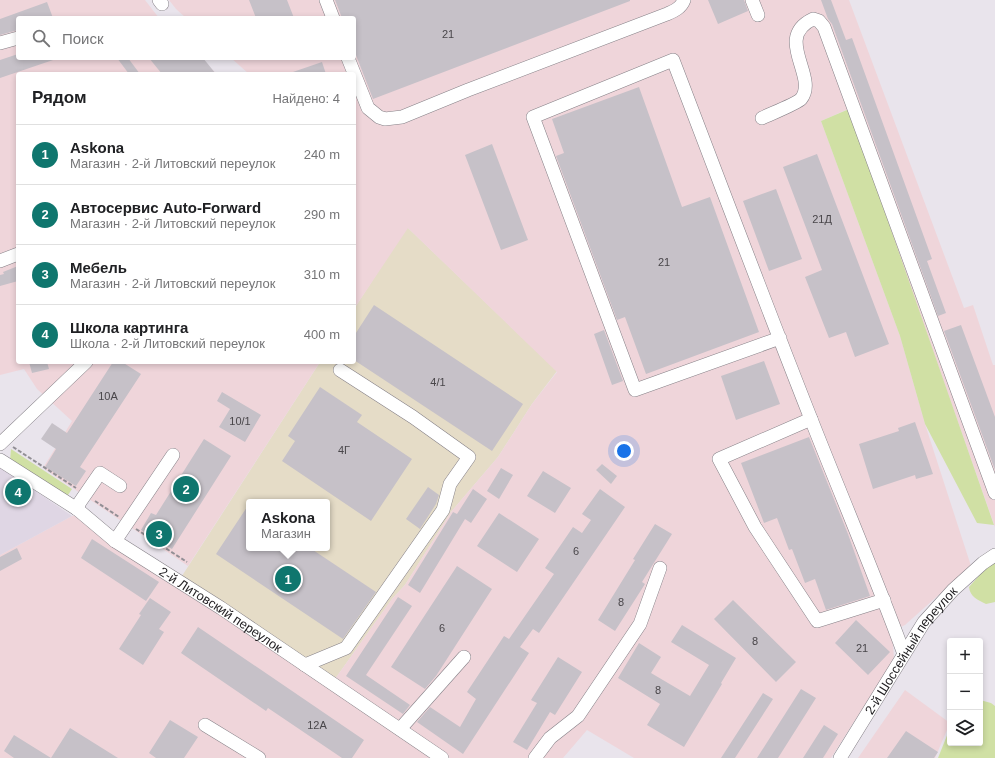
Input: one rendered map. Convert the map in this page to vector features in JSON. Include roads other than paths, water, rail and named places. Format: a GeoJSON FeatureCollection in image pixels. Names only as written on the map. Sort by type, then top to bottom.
{"type":"FeatureCollection","features":[{"type":"Feature","properties":{"kind":"street"},"geometry":{"type":"LineString","coordinates":[[326,0],[332,16]]}},
{"type":"Feature","properties":{"kind":"street"},"geometry":{"type":"LineString","coordinates":[[356,78],[368,108],[379,117],[385,119],[402,117],[468,90],[667,14],[678,9],[684,0]]}},
{"type":"Feature","properties":{"kind":"street"},"geometry":{"type":"LineString","coordinates":[[752,0],[758,15]]}},
{"type":"Feature","properties":{"kind":"street"},"geometry":{"type":"LineString","coordinates":[[762,118],[800,100],[805,91],[805,80],[797,50],[797,36],[803,24],[813,19],[819,21],[827,34],[995,493]]}},
{"type":"Feature","properties":{"kind":"street"},"geometry":{"type":"LineString","coordinates":[[0,43],[16,39]]}},
{"type":"Feature","properties":{"kind":"street"},"geometry":{"type":"LineString","coordinates":[[349,60],[354,72]]}},
{"type":"Feature","properties":{"kind":"street"},"geometry":{"type":"LineString","coordinates":[[780,338],[635,390],[533,117],[673,60],[780,338],[811,419],[884,600],[904,654]]}},
{"type":"Feature","properties":{"kind":"street"},"geometry":{"type":"LineString","coordinates":[[0,261],[16,255]]}},
{"type":"Feature","properties":{"kind":"street"},"geometry":{"type":"LineString","coordinates":[[0,444],[84,364]]}},
{"type":"Feature","properties":{"kind":"street"},"geometry":{"type":"LineString","coordinates":[[305,665],[346,648],[443,510],[450,484],[469,457],[413,417],[340,370]]}},
{"type":"Feature","properties":{"kind":"street"},"geometry":{"type":"LineString","coordinates":[[811,419],[719,459],[755,527],[817,621],[884,600]]}},
{"type":"Feature","properties":{"kind":"street"},"geometry":{"type":"LineString","coordinates":[[115,542],[173,455]]}},
{"type":"Feature","properties":{"kind":"street","name":"2-й Литовский переулок"},"geometry":{"type":"LineString","coordinates":[[0,460],[77,509],[115,542],[221,608],[400,729],[422,753],[442,758]]}},
{"type":"Feature","properties":{"kind":"street"},"geometry":{"type":"LineString","coordinates":[[77,509],[80,502],[100,473],[120,486]]}},
{"type":"Feature","properties":{"kind":"street","name":"2-й Шоссейный переулок"},"geometry":{"type":"LineString","coordinates":[[840,758],[924,622],[953,590],[983,563],[995,555]]}},
{"type":"Feature","properties":{"kind":"street"},"geometry":{"type":"LineString","coordinates":[[535,758],[550,738],[578,716],[640,624],[660,568]]}},
{"type":"Feature","properties":{"kind":"street"},"geometry":{"type":"LineString","coordinates":[[400,729],[464,657]]}},
{"type":"Feature","properties":{"kind":"street"},"geometry":{"type":"LineString","coordinates":[[204,725],[259,758]]}},
{"type":"Feature","properties":{"kind":"place","name":"Автосервис Auto-Forward"},"geometry":{"type":"Point","coordinates":[186,489]}},
{"type":"Feature","properties":{"kind":"place","name":"Школа картинга"},"geometry":{"type":"Point","coordinates":[18,492]}},
{"type":"Feature","properties":{"kind":"place","name":"Мебель"},"geometry":{"type":"Point","coordinates":[159,534]}},
{"type":"Feature","properties":{"kind":"place","name":"Askona"},"geometry":{"type":"Point","coordinates":[288,579]}}]}
